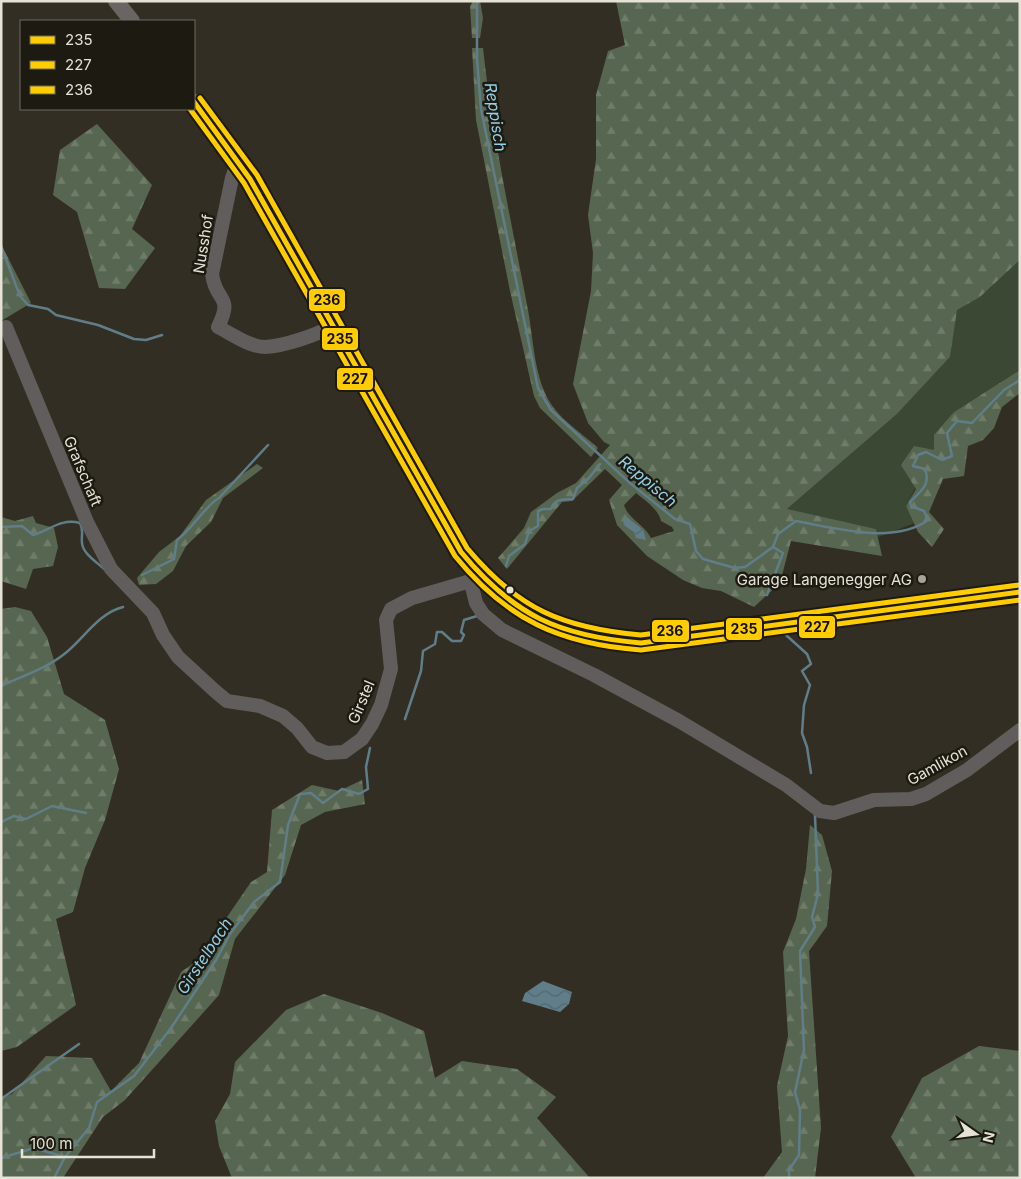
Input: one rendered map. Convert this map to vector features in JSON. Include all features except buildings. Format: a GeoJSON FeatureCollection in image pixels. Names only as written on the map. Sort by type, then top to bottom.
{"type":"FeatureCollection","features":[{"type":"Feature","properties":{"kind":"main road"},"geometry":{"type":"LineString","coordinates":[[116,1],[131,20]]}},
{"type":"Feature","properties":{"kind":"main road"},"geometry":{"type":"LineString","coordinates":[[195,103],[238,161],[476,581],[518,608],[550,625],[588,637],[641,643],[1020,592]]}},
{"type":"Feature","properties":{"kind":"street","name":"Nusshof"},"geometry":{"type":"LineString","coordinates":[[238,161],[232,178],[212,274],[214,286],[226,305],[226,311],[218,327],[247,341],[265,347],[301,339],[333,326]]}},
{"type":"Feature","properties":{"kind":"street","name":"Grafschaft"},"geometry":{"type":"LineString","coordinates":[[6,327],[87,522],[111,569],[153,613]]}},
{"type":"Feature","properties":{"kind":"street","name":"Girstel"},"geometry":{"type":"LineString","coordinates":[[153,613],[163,635],[178,658],[227,701],[260,706],[283,716],[297,728],[312,747],[327,753],[344,752],[362,740],[381,705],[391,669],[386,620],[391,609],[412,598],[476,581]]}},
{"type":"Feature","properties":{"kind":"street","name":"Gamlikon"},"geometry":{"type":"LineString","coordinates":[[476,581],[476,603],[483,614],[502,630],[594,675],[679,721],[786,785],[820,811],[834,814],[874,800],[911,799],[926,794],[966,770],[1020,730]]}},
{"type":"Feature","properties":{"kind":"green space"},"geometry":{"type":"Polygon","coordinates":[[[473,1],[480,1],[483,18],[480,38],[472,38],[470,6],[473,1]]]}},
{"type":"Feature","properties":{"kind":"green space"},"geometry":{"type":"Polygon","coordinates":[[[616,1],[1020,1],[1020,260],[980,297],[957,310],[950,357],[897,414],[787,509],[876,529],[882,556],[791,541],[780,583],[754,607],[721,591],[702,588],[683,580],[647,556],[617,525],[609,500],[622,485],[605,469],[572,501],[562,502],[507,569],[498,558],[524,528],[531,512],[557,493],[576,483],[610,445],[604,442],[588,423],[573,384],[591,291],[593,253],[588,215],[596,159],[596,95],[608,51],[625,45],[616,1]],[[636,493],[624,505],[629,514],[651,538],[674,531],[672,527],[661,521],[655,509],[636,493]]]}},
{"type":"Feature","properties":{"kind":"green space"},"geometry":{"type":"Polygon","coordinates":[[[472,48],[483,48],[497,145],[541,384],[546,396],[557,412],[598,448],[591,457],[540,408],[534,396],[510,291],[476,120],[472,48]]]}},
{"type":"Feature","properties":{"kind":"green space"},"geometry":{"type":"Polygon","coordinates":[[[97,124],[152,185],[132,229],[155,248],[125,289],[99,288],[77,212],[53,195],[60,150],[97,124]]]}},
{"type":"Feature","properties":{"kind":"green space"},"geometry":{"type":"Polygon","coordinates":[[[1,244],[31,303],[1,321],[1,244]]]}},
{"type":"Feature","properties":{"kind":"green space"},"geometry":{"type":"Polygon","coordinates":[[[1020,260],[1020,370],[954,412],[906,506],[915,523],[878,537],[876,529],[786,510],[897,414],[950,357],[956,310],[980,297],[1020,260]]]}},
{"type":"Feature","properties":{"kind":"green space"},"geometry":{"type":"Polygon","coordinates":[[[1020,370],[1020,393],[1002,407],[994,428],[983,440],[968,446],[964,476],[943,479],[929,512],[944,529],[932,547],[918,532],[906,506],[916,489],[901,465],[914,446],[934,450],[934,435],[954,412],[1020,370]]]}},
{"type":"Feature","properties":{"kind":"green space"},"geometry":{"type":"Polygon","coordinates":[[[257,464],[263,468],[223,498],[211,522],[186,546],[173,571],[156,584],[139,585],[137,578],[159,552],[180,536],[206,500],[257,464]]]}},
{"type":"Feature","properties":{"kind":"green space"},"geometry":{"type":"Polygon","coordinates":[[[33,516],[36,523],[54,528],[58,547],[53,566],[33,569],[26,589],[1,581],[1,517],[15,521],[33,516]]]}},
{"type":"Feature","properties":{"kind":"green space"},"geometry":{"type":"Polygon","coordinates":[[[15,607],[31,611],[47,637],[64,694],[105,720],[119,769],[105,820],[85,868],[73,912],[56,919],[76,1005],[17,1047],[1,1051],[1,609],[15,607]]]}},
{"type":"Feature","properties":{"kind":"green space"},"geometry":{"type":"Polygon","coordinates":[[[362,780],[365,804],[325,812],[301,825],[285,875],[235,939],[219,995],[125,1100],[103,1117],[63,1178],[1,1178],[1,1098],[12,1094],[46,1056],[92,1058],[111,1091],[139,1063],[181,972],[197,961],[251,882],[267,872],[272,810],[312,785],[339,791],[362,780]]]}},
{"type":"Feature","properties":{"kind":"green space"},"geometry":{"type":"Polygon","coordinates":[[[810,825],[822,835],[832,871],[827,926],[809,951],[821,1128],[815,1178],[763,1178],[782,1152],[777,1086],[788,1036],[783,952],[796,919],[806,869],[810,825]]]}},
{"type":"Feature","properties":{"kind":"green space"},"geometry":{"type":"Polygon","coordinates":[[[324,994],[382,1013],[424,1031],[435,1078],[462,1061],[517,1069],[556,1097],[537,1118],[590,1178],[232,1178],[219,1146],[215,1121],[230,1094],[235,1062],[286,1010],[324,994]]]}},
{"type":"Feature","properties":{"kind":"green space"},"geometry":{"type":"Polygon","coordinates":[[[979,1046],[1020,1051],[1020,1178],[916,1178],[891,1137],[922,1078],[979,1046]]]}},
{"type":"Feature","properties":{"kind":"water"},"geometry":{"type":"Polygon","coordinates":[[[627,517],[643,530],[646,540],[636,538],[634,532],[625,526],[623,522],[627,517]]]}},
{"type":"Feature","properties":{"kind":"water"},"geometry":{"type":"Polygon","coordinates":[[[543,981],[572,992],[569,1004],[560,1012],[522,1001],[525,993],[543,981]]]}},
{"type":"Feature","properties":{"kind":"waterway","name":"Reppisch"},"geometry":{"type":"LineString","coordinates":[[477,1],[477,59],[481,109],[538,388],[551,410],[630,483],[675,519],[690,524],[696,551],[703,559],[735,568],[745,567],[773,547],[778,534],[796,521],[864,532],[898,532],[914,528],[928,520],[924,511],[911,506],[910,502],[924,487],[927,479],[925,469],[913,466],[918,455],[926,452],[942,460],[952,456],[947,433],[957,421],[972,423],[1004,390],[1020,380]]}},
{"type":"Feature","properties":{"kind":"waterway"},"geometry":{"type":"LineString","coordinates":[[1,246],[20,296],[28,305],[48,309],[56,315],[98,325],[134,339],[146,340],[162,335]]}},
{"type":"Feature","properties":{"kind":"waterway"},"geometry":{"type":"LineString","coordinates":[[142,575],[174,559],[177,540],[268,445]]}},
{"type":"Feature","properties":{"kind":"waterway","name":"Girstelbach"},"geometry":{"type":"LineString","coordinates":[[506,566],[509,556],[525,544],[529,531],[538,526],[538,511],[551,509],[560,500],[573,499],[577,488],[589,478],[600,464]]}},
{"type":"Feature","properties":{"kind":"waterway"},"geometry":{"type":"LineString","coordinates":[[1,527],[22,526],[33,535],[61,523],[80,523],[82,543],[85,551],[104,569]]}},
{"type":"Feature","properties":{"kind":"waterway"},"geometry":{"type":"LineString","coordinates":[[767,595],[783,553],[773,547]]}},
{"type":"Feature","properties":{"kind":"waterway"},"geometry":{"type":"LineString","coordinates":[[1,686],[56,660],[98,621],[114,610],[123,607]]}},
{"type":"Feature","properties":{"kind":"waterway","name":"Girstelbach"},"geometry":{"type":"LineString","coordinates":[[405,719],[421,671],[423,651],[435,644],[437,632],[442,632],[452,641],[461,641],[464,635],[461,632],[464,620],[477,616]]}},
{"type":"Feature","properties":{"kind":"waterway"},"geometry":{"type":"LineString","coordinates":[[786,635],[807,654],[811,664],[802,671],[810,685],[804,705],[802,733],[807,747],[811,773]]}},
{"type":"Feature","properties":{"kind":"waterway","name":"Girstelbach"},"geometry":{"type":"LineString","coordinates":[[1,1158],[34,1148],[65,1157],[89,1128],[97,1102],[134,1076],[171,1028],[216,960],[230,934],[254,902],[280,882],[288,825],[300,794],[311,793],[323,803],[342,789],[359,794],[368,789],[366,767],[370,748]]}},
{"type":"Feature","properties":{"kind":"waterway"},"geometry":{"type":"LineString","coordinates":[[1,822],[14,816],[26,819],[52,806],[86,813]]}},
{"type":"Feature","properties":{"kind":"waterway"},"geometry":{"type":"LineString","coordinates":[[789,1178],[789,1170],[799,1155],[800,1110],[795,1092],[804,1050],[800,951],[815,927],[812,917],[818,894],[815,815]]}},
{"type":"Feature","properties":{"kind":"waterway"},"geometry":{"type":"LineString","coordinates":[[1,1099],[79,1044]]}},
{"type":"Feature","properties":{"kind":"waterway"},"geometry":{"type":"LineString","coordinates":[[54,1178],[65,1157]]}},
{"type":"Feature","properties":{"kind":"transit line","name":"236"},"geometry":{"type":"LineString","coordinates":[[200,98],[257,175],[467,548],[505,586],[544,612],[588,627],[641,635],[1019,585]]}},
{"type":"Feature","properties":{"kind":"transit line","name":"235"},"geometry":{"type":"LineString","coordinates":[[195,103],[250,179],[461,552],[500,592],[540,619],[586,635],[641,643],[1020,592]]}},
{"type":"Feature","properties":{"kind":"transit line","name":"227"},"geometry":{"type":"LineString","coordinates":[[191,110],[244,183],[455,556],[495,597],[537,625],[585,642],[641,650],[1020,600]]}},
{"type":"Feature","properties":{"kind":"place","name":"Garage Langenegger AG"},"geometry":{"type":"Point","coordinates":[922,579]}}]}
